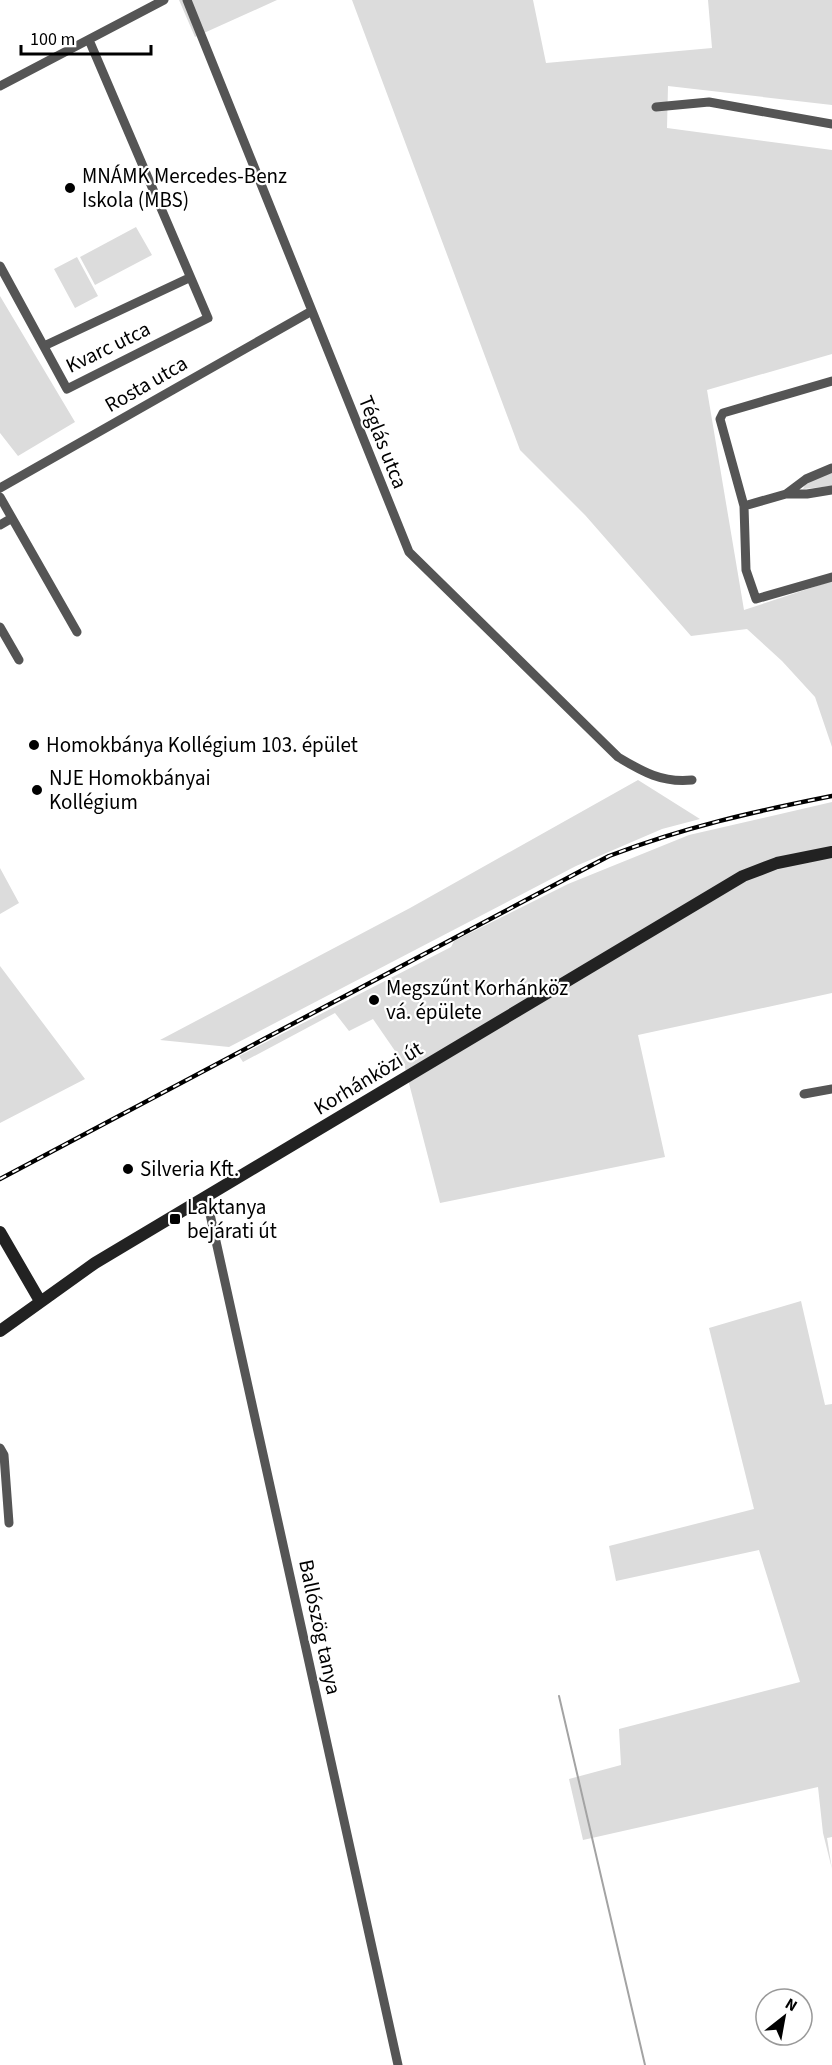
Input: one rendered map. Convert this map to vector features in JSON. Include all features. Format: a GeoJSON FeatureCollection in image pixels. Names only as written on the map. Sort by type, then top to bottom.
{"type":"FeatureCollection","features":[{"type":"Feature","properties":{"kind":"street"},"geometry":{"type":"LineString","coordinates":[[0,86],[164,0]]}},
{"type":"Feature","properties":{"kind":"street","name":"Téglás utca"},"geometry":{"type":"LineString","coordinates":[[187,0],[310,312],[409,552],[618,757],[651,777],[675,782],[692,780]]}},
{"type":"Feature","properties":{"kind":"street"},"geometry":{"type":"LineString","coordinates":[[89,40],[189,278]]}},
{"type":"Feature","properties":{"kind":"street"},"geometry":{"type":"LineString","coordinates":[[657,106],[710,102],[832,124]]}},
{"type":"Feature","properties":{"kind":"street","name":"Kvarc utca"},"geometry":{"type":"LineString","coordinates":[[0,266],[67,389],[207,318],[189,278],[44,346]]}},
{"type":"Feature","properties":{"kind":"street","name":"Rosta utca"},"geometry":{"type":"LineString","coordinates":[[0,488],[310,312]]}},
{"type":"Feature","properties":{"kind":"street"},"geometry":{"type":"LineString","coordinates":[[832,381],[723,413],[720,419],[744,506],[745,561],[756,599],[832,577]]}},
{"type":"Feature","properties":{"kind":"street"},"geometry":{"type":"LineString","coordinates":[[786,494],[806,479],[832,468]]}},
{"type":"Feature","properties":{"kind":"street"},"geometry":{"type":"LineString","coordinates":[[744,506],[786,494],[807,494],[832,490]]}},
{"type":"Feature","properties":{"kind":"street"},"geometry":{"type":"LineString","coordinates":[[0,497],[77,632]]}},
{"type":"Feature","properties":{"kind":"street"},"geometry":{"type":"LineString","coordinates":[[0,525],[12,518]]}},
{"type":"Feature","properties":{"kind":"street"},"geometry":{"type":"LineString","coordinates":[[0,627],[19,660]]}},
{"type":"Feature","properties":{"kind":"street","name":"Korhánközi út"},"geometry":{"type":"LineString","coordinates":[[0,1332],[95,1263],[743,876],[777,863],[832,852]]}},
{"type":"Feature","properties":{"kind":"street"},"geometry":{"type":"LineString","coordinates":[[804,1094],[832,1089]]}},
{"type":"Feature","properties":{"kind":"street","name":"Ballószög tanya"},"geometry":{"type":"LineString","coordinates":[[206,1196],[398,2065]]}},
{"type":"Feature","properties":{"kind":"street"},"geometry":{"type":"LineString","coordinates":[[0,1232],[40,1302]]}},
{"type":"Feature","properties":{"kind":"street"},"geometry":{"type":"LineString","coordinates":[[0,1448],[4,1455],[9,1523]]}},
{"type":"Feature","properties":{"kind":"shaded area"},"geometry":{"type":"Polygon","coordinates":[[[179,0],[277,0],[195,37],[179,0]]]}},
{"type":"Feature","properties":{"kind":"shaded area"},"geometry":{"type":"Polygon","coordinates":[[[352,0],[533,0],[546,63],[712,48],[708,0],[832,0],[832,105],[668,86],[667,128],[832,150],[832,354],[707,390],[744,610],[832,581],[832,747],[815,697],[782,661],[747,629],[691,636],[585,515],[520,450],[352,0]]]}},
{"type":"Feature","properties":{"kind":"shaded area"},"geometry":{"type":"Polygon","coordinates":[[[136,227],[152,255],[95,285],[80,257],[136,227]]]}},
{"type":"Feature","properties":{"kind":"shaded area"},"geometry":{"type":"Polygon","coordinates":[[[77,257],[98,296],[75,308],[54,269],[77,257]]]}},
{"type":"Feature","properties":{"kind":"shaded area"},"geometry":{"type":"Polygon","coordinates":[[[0,296],[75,422],[18,456],[0,433],[0,296]]]}},
{"type":"Feature","properties":{"kind":"shaded area"},"geometry":{"type":"Polygon","coordinates":[[[832,472],[832,486],[803,489],[806,483],[832,472]]]}},
{"type":"Feature","properties":{"kind":"shaded area"},"geometry":{"type":"Polygon","coordinates":[[[638,780],[700,819],[662,829],[576,866],[229,1047],[160,1040],[410,908],[638,780]]]}},
{"type":"Feature","properties":{"kind":"shaded area"},"geometry":{"type":"Polygon","coordinates":[[[832,802],[832,993],[638,1035],[665,1157],[440,1203],[404,1064],[373,1019],[349,1031],[335,1013],[243,1062],[239,1056],[451,947],[454,941],[568,884],[689,835],[832,802]]]}},
{"type":"Feature","properties":{"kind":"shaded area"},"geometry":{"type":"Polygon","coordinates":[[[0,868],[19,903],[0,914],[0,868]]]}},
{"type":"Feature","properties":{"kind":"shaded area"},"geometry":{"type":"Polygon","coordinates":[[[0,966],[85,1079],[0,1123],[0,966]]]}},
{"type":"Feature","properties":{"kind":"shaded area"},"geometry":{"type":"Polygon","coordinates":[[[801,1301],[825,1405],[832,1404],[832,1837],[827,1838],[832,1869],[823,1833],[818,1787],[583,1840],[569,1779],[621,1765],[619,1729],[800,1682],[759,1550],[616,1581],[609,1546],[754,1509],[709,1328],[801,1301]]]}},
{"type":"Feature","properties":{"kind":"waterway"},"geometry":{"type":"LineString","coordinates":[[559,1696],[645,2065]]}},
{"type":"Feature","properties":{"kind":"railway"},"geometry":{"type":"LineString","coordinates":[[0,1179],[609,856],[719,821],[832,796]]}},
{"type":"Feature","properties":{"kind":"place","name":"MNÁMK Mercedes-Benz Iskola (MBS)"},"geometry":{"type":"Point","coordinates":[70,188]}},
{"type":"Feature","properties":{"kind":"place","name":"Homokbánya Kollégium 103. épület"},"geometry":{"type":"Point","coordinates":[34,745]}},
{"type":"Feature","properties":{"kind":"place","name":"NJE Homokbányai Kollégium"},"geometry":{"type":"Point","coordinates":[37,790]}},
{"type":"Feature","properties":{"kind":"place","name":"Megszűnt Korhánköz vá. épülete"},"geometry":{"type":"Point","coordinates":[374,1000]}},
{"type":"Feature","properties":{"kind":"place","name":"Silveria Kft."},"geometry":{"type":"Point","coordinates":[128,1169]}},
{"type":"Feature","properties":{"kind":"place","name":"Laktanya bejárati út"},"geometry":{"type":"Point","coordinates":[175,1219]}}]}
